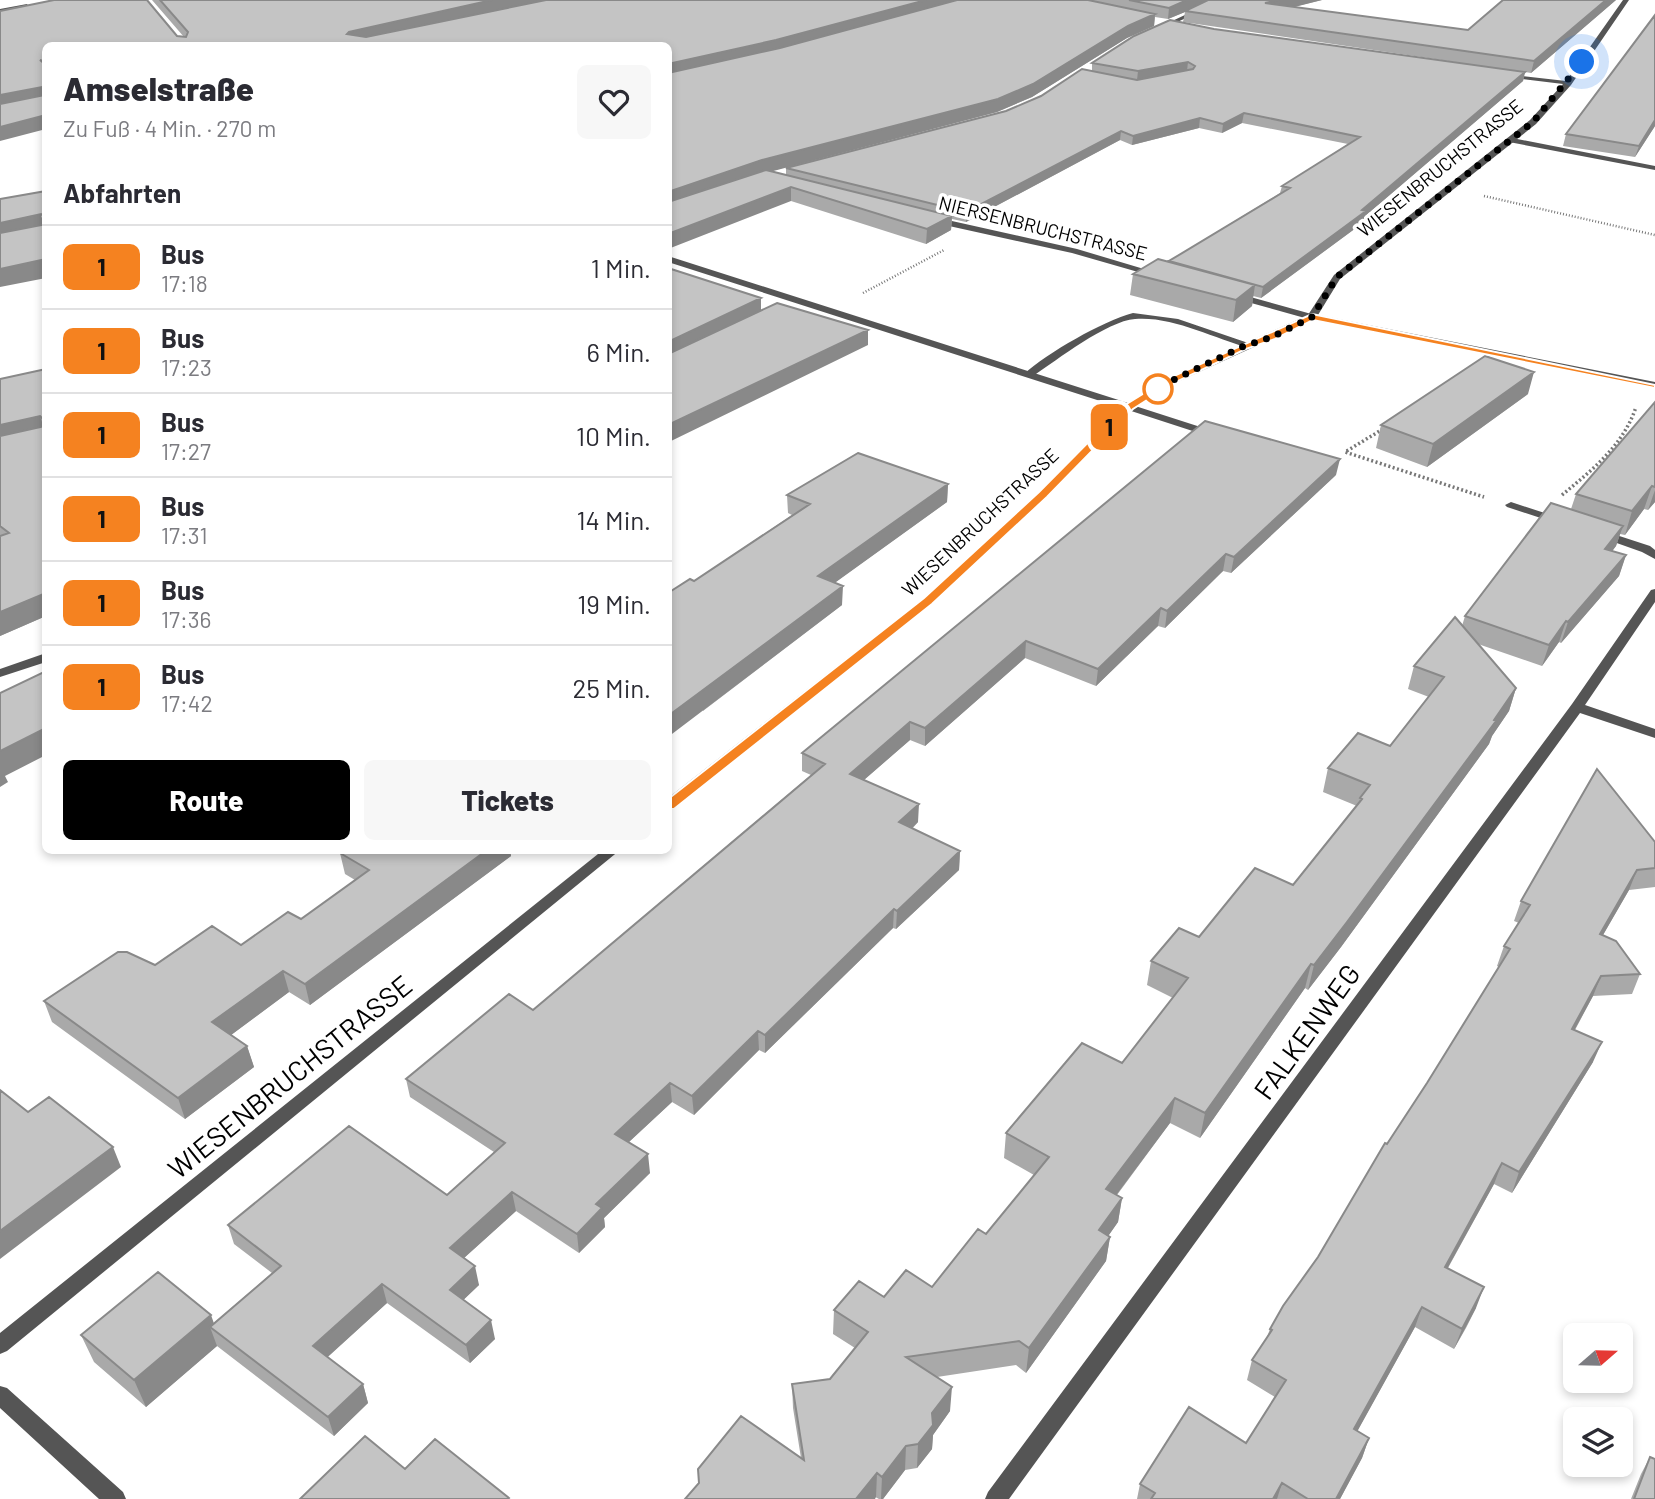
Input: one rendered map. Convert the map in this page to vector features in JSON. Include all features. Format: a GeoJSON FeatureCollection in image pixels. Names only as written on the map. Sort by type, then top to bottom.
{"type":"FeatureCollection","features":[{"type":"Feature","properties":{"kind":"street"},"geometry":{"type":"LineString","coordinates":[[1166,25],[1222,0]]}},
{"type":"Feature","properties":{"kind":"street","name":"WIESENBRUCHSTRASSE"},"geometry":{"type":"LineString","coordinates":[[672,803],[928,601],[1043,495],[1129,407],[1171,381],[1312,317],[1337,277],[1533,122],[1568,83],[1626,0]]}},
{"type":"Feature","properties":{"kind":"street"},"geometry":{"type":"LineString","coordinates":[[0,11],[32,6]]}},
{"type":"Feature","properties":{"kind":"street"},"geometry":{"type":"LineString","coordinates":[[1154,26],[1178,27]]}},
{"type":"Feature","properties":{"kind":"street"},"geometry":{"type":"LineString","coordinates":[[1500,74],[1568,83]]}},
{"type":"Feature","properties":{"kind":"street"},"geometry":{"type":"LineString","coordinates":[[1513,140],[1655,168]]}},
{"type":"Feature","properties":{"kind":"street","name":"NIERSENBRUCHSTRASSE"},"geometry":{"type":"LineString","coordinates":[[922,217],[1074,251],[1164,276]]}},
{"type":"Feature","properties":{"kind":"street"},"geometry":{"type":"LineString","coordinates":[[672,260],[1224,437]]}},
{"type":"Feature","properties":{"kind":"street"},"geometry":{"type":"LineString","coordinates":[[1231,295],[1312,317],[1655,385]]}},
{"type":"Feature","properties":{"kind":"street"},"geometry":{"type":"LineString","coordinates":[[789,306],[802,300]]}},
{"type":"Feature","properties":{"kind":"street"},"geometry":{"type":"LineString","coordinates":[[1028,374],[1102,329],[1130,316],[1153,317],[1249,345]]}},
{"type":"Feature","properties":{"kind":"street"},"geometry":{"type":"LineString","coordinates":[[1511,505],[1646,549],[1655,555]]}},
{"type":"Feature","properties":{"kind":"street","name":"FALKENWEG"},"geometry":{"type":"LineString","coordinates":[[996,1499],[1577,706],[1655,593]]}},
{"type":"Feature","properties":{"kind":"street"},"geometry":{"type":"LineString","coordinates":[[0,673],[42,658]]}},
{"type":"Feature","properties":{"kind":"street"},"geometry":{"type":"LineString","coordinates":[[1577,706],[1655,734]]}},
{"type":"Feature","properties":{"kind":"street","name":"WIESENBRUCHSTRASSE"},"geometry":{"type":"LineString","coordinates":[[0,1345],[608,854]]}},
{"type":"Feature","properties":{"kind":"street"},"geometry":{"type":"LineString","coordinates":[[0,1395],[115,1499]]}},
{"type":"Feature","properties":{"kind":"path"},"geometry":{"type":"LineString","coordinates":[[1449,188],[1655,235]]}},
{"type":"Feature","properties":{"kind":"path"},"geometry":{"type":"LineString","coordinates":[[842,314],[858,296],[883,280],[932,259],[974,230]]}},
{"type":"Feature","properties":{"kind":"path"},"geometry":{"type":"LineString","coordinates":[[1538,514],[1596,466],[1633,424],[1642,383]]}},
{"type":"Feature","properties":{"kind":"path"},"geometry":{"type":"LineString","coordinates":[[1391,424],[1345,453],[1511,505]]}},
{"type":"Feature","properties":{"kind":"building"},"geometry":{"type":"Polygon","coordinates":[[[54,0],[147,0],[177,36],[186,37],[188,32],[160,0],[492,0],[347,34],[366,37],[546,0],[926,0],[776,40],[672,63],[672,42],[42,42],[42,87],[0,95],[0,11],[54,0]]]}},
{"type":"Feature","properties":{"kind":"building"},"geometry":{"type":"Polygon","coordinates":[[[957,0],[1088,0],[1155,14],[1128,26],[1033,84],[998,99],[762,160],[672,191],[672,72],[780,48],[957,0]]]}},
{"type":"Feature","properties":{"kind":"building"},"geometry":{"type":"Polygon","coordinates":[[[1129,0],[1187,0],[1169,8],[1129,0]]]}},
{"type":"Feature","properties":{"kind":"building"},"geometry":{"type":"Polygon","coordinates":[[[1208,0],[1279,0],[1265,3],[1468,30],[1503,0],[1606,0],[1534,61],[1185,11],[1208,0]]]}},
{"type":"Feature","properties":{"kind":"building"},"geometry":{"type":"Polygon","coordinates":[[[1655,15],[1655,120],[1639,146],[1566,134],[1655,15]]]}},
{"type":"Feature","properties":{"kind":"building"},"geometry":{"type":"Polygon","coordinates":[[[1170,20],[1214,29],[1525,72],[1362,210],[1366,211],[1263,287],[1169,261],[1290,188],[1282,186],[1360,137],[1244,113],[1223,124],[1200,118],[1133,136],[1121,131],[966,212],[786,168],[1006,111],[1041,96],[1082,69],[1137,80],[1193,69],[1195,66],[1188,62],[1138,71],[1092,63],[1134,36],[1170,20]]]}},
{"type":"Feature","properties":{"kind":"building"},"geometry":{"type":"Polygon","coordinates":[[[42,96],[42,116],[0,127],[0,104],[42,96]]]}},
{"type":"Feature","properties":{"kind":"building"},"geometry":{"type":"Polygon","coordinates":[[[766,170],[952,216],[927,229],[791,187],[672,232],[672,201],[766,170]]]}},
{"type":"Feature","properties":{"kind":"building"},"geometry":{"type":"Polygon","coordinates":[[[42,192],[42,215],[0,223],[0,199],[42,192]]]}},
{"type":"Feature","properties":{"kind":"building"},"geometry":{"type":"Polygon","coordinates":[[[42,225],[42,260],[0,269],[0,233],[42,225]]]}},
{"type":"Feature","properties":{"kind":"building"},"geometry":{"type":"Polygon","coordinates":[[[1158,259],[1255,285],[1236,300],[1133,274],[1158,259]]]}},
{"type":"Feature","properties":{"kind":"building"},"geometry":{"type":"Polygon","coordinates":[[[672,269],[761,298],[672,340],[672,269]]]}},
{"type":"Feature","properties":{"kind":"building"},"geometry":{"type":"Polygon","coordinates":[[[777,303],[868,330],[672,423],[672,352],[777,303]]]}},
{"type":"Feature","properties":{"kind":"building"},"geometry":{"type":"Polygon","coordinates":[[[1485,356],[1534,372],[1433,444],[1381,425],[1485,356]]]}},
{"type":"Feature","properties":{"kind":"building"},"geometry":{"type":"Polygon","coordinates":[[[42,370],[42,418],[40,416],[0,425],[0,379],[42,370]]]}},
{"type":"Feature","properties":{"kind":"building"},"geometry":{"type":"Polygon","coordinates":[[[1655,402],[1655,487],[1652,486],[1632,511],[1576,494],[1655,402]]]}},
{"type":"Feature","properties":{"kind":"building"},"geometry":{"type":"Polygon","coordinates":[[[1205,421],[1340,459],[1234,557],[1226,554],[1167,611],[1161,608],[1098,669],[1026,641],[925,728],[910,722],[850,774],[919,804],[899,822],[960,851],[897,911],[894,909],[765,1035],[758,1031],[692,1096],[670,1083],[615,1134],[648,1154],[596,1204],[602,1208],[577,1234],[512,1192],[450,1248],[475,1266],[450,1290],[491,1320],[466,1345],[382,1284],[313,1346],[363,1384],[328,1417],[210,1327],[281,1266],[228,1225],[349,1126],[447,1195],[505,1143],[406,1079],[509,994],[533,1010],[825,764],[802,753],[1205,421]]]}},
{"type":"Feature","properties":{"kind":"building"},"geometry":{"type":"Polygon","coordinates":[[[42,423],[42,595],[0,612],[0,536],[9,533],[0,526],[0,436],[41,427],[42,423]]]}},
{"type":"Feature","properties":{"kind":"building"},"geometry":{"type":"Polygon","coordinates":[[[858,453],[948,484],[818,576],[843,586],[672,713],[672,590],[690,579],[694,581],[810,504],[787,495],[858,453]]]}},
{"type":"Feature","properties":{"kind":"building"},"geometry":{"type":"Polygon","coordinates":[[[1551,503],[1623,526],[1605,549],[1626,555],[1568,622],[1566,621],[1549,645],[1465,616],[1551,503]]]}},
{"type":"Feature","properties":{"kind":"building"},"geometry":{"type":"Polygon","coordinates":[[[1455,617],[1516,688],[1494,720],[1496,721],[1347,922],[1314,965],[1311,964],[1205,1113],[1175,1098],[1106,1189],[1122,1198],[1099,1230],[1110,1237],[1029,1348],[1019,1341],[906,1357],[952,1387],[932,1413],[933,1425],[918,1444],[906,1446],[882,1477],[877,1473],[856,1499],[685,1499],[699,1483],[698,1469],[741,1416],[804,1460],[792,1384],[830,1379],[868,1332],[834,1310],[859,1281],[884,1297],[906,1270],[932,1287],[978,1229],[986,1234],[1049,1157],[1006,1133],[1082,1043],[1122,1063],[1188,978],[1151,961],[1179,928],[1199,937],[1255,868],[1293,885],[1362,799],[1360,798],[1370,785],[1328,768],[1358,733],[1390,746],[1444,677],[1414,666],[1455,617]]]}},
{"type":"Feature","properties":{"kind":"building"},"geometry":{"type":"Polygon","coordinates":[[[42,673],[42,730],[0,751],[0,693],[42,673]]]}},
{"type":"Feature","properties":{"kind":"building"},"geometry":{"type":"Polygon","coordinates":[[[1597,769],[1655,842],[1655,868],[1637,870],[1600,934],[1616,941],[1640,974],[1601,976],[1572,1029],[1602,1042],[1519,1172],[1502,1163],[1445,1267],[1484,1287],[1462,1329],[1422,1307],[1354,1429],[1369,1438],[1336,1499],[1308,1499],[1282,1483],[1273,1499],[1151,1499],[1155,1493],[1140,1484],[1189,1407],[1246,1443],[1286,1380],[1252,1360],[1272,1330],[1270,1329],[1283,1306],[1318,1257],[1385,1143],[1387,1144],[1427,1083],[1510,949],[1504,946],[1530,905],[1521,901],[1597,769]]]}},
{"type":"Feature","properties":{"kind":"building"},"geometry":{"type":"Polygon","coordinates":[[[342,854],[482,854],[305,984],[283,971],[212,1022],[247,1046],[178,1098],[44,1001],[118,952],[127,952],[155,965],[212,926],[241,945],[288,912],[301,919],[369,870],[342,854]]]}},
{"type":"Feature","properties":{"kind":"building"},"geometry":{"type":"Polygon","coordinates":[[[0,1090],[28,1112],[49,1097],[113,1147],[0,1231],[0,1090]]]}},
{"type":"Feature","properties":{"kind":"building"},"geometry":{"type":"Polygon","coordinates":[[[158,1272],[211,1315],[134,1380],[81,1335],[158,1272]]]}},
{"type":"Feature","properties":{"kind":"building"},"geometry":{"type":"Polygon","coordinates":[[[365,1436],[405,1469],[435,1439],[509,1498],[300,1499],[365,1436]]]}},
{"type":"Feature","properties":{"kind":"building"},"geometry":{"type":"Polygon","coordinates":[[[1650,1457],[1655,1459],[1655,1499],[1634,1499],[1650,1457]]]}},
{"type":"Feature","properties":{"kind":"bus line","name":"1"},"geometry":{"type":"LineString","coordinates":[[672,803],[928,601],[1043,495],[1129,407],[1171,381],[1312,317],[1655,385]]}},
{"type":"Feature","properties":{"kind":"route"},"geometry":{"type":"LineString","coordinates":[[1158,389],[1150,394],[1242,347],[1272,337],[1312,317],[1337,277],[1454,183],[1513,140],[1568,83],[1582,62]]}}]}
